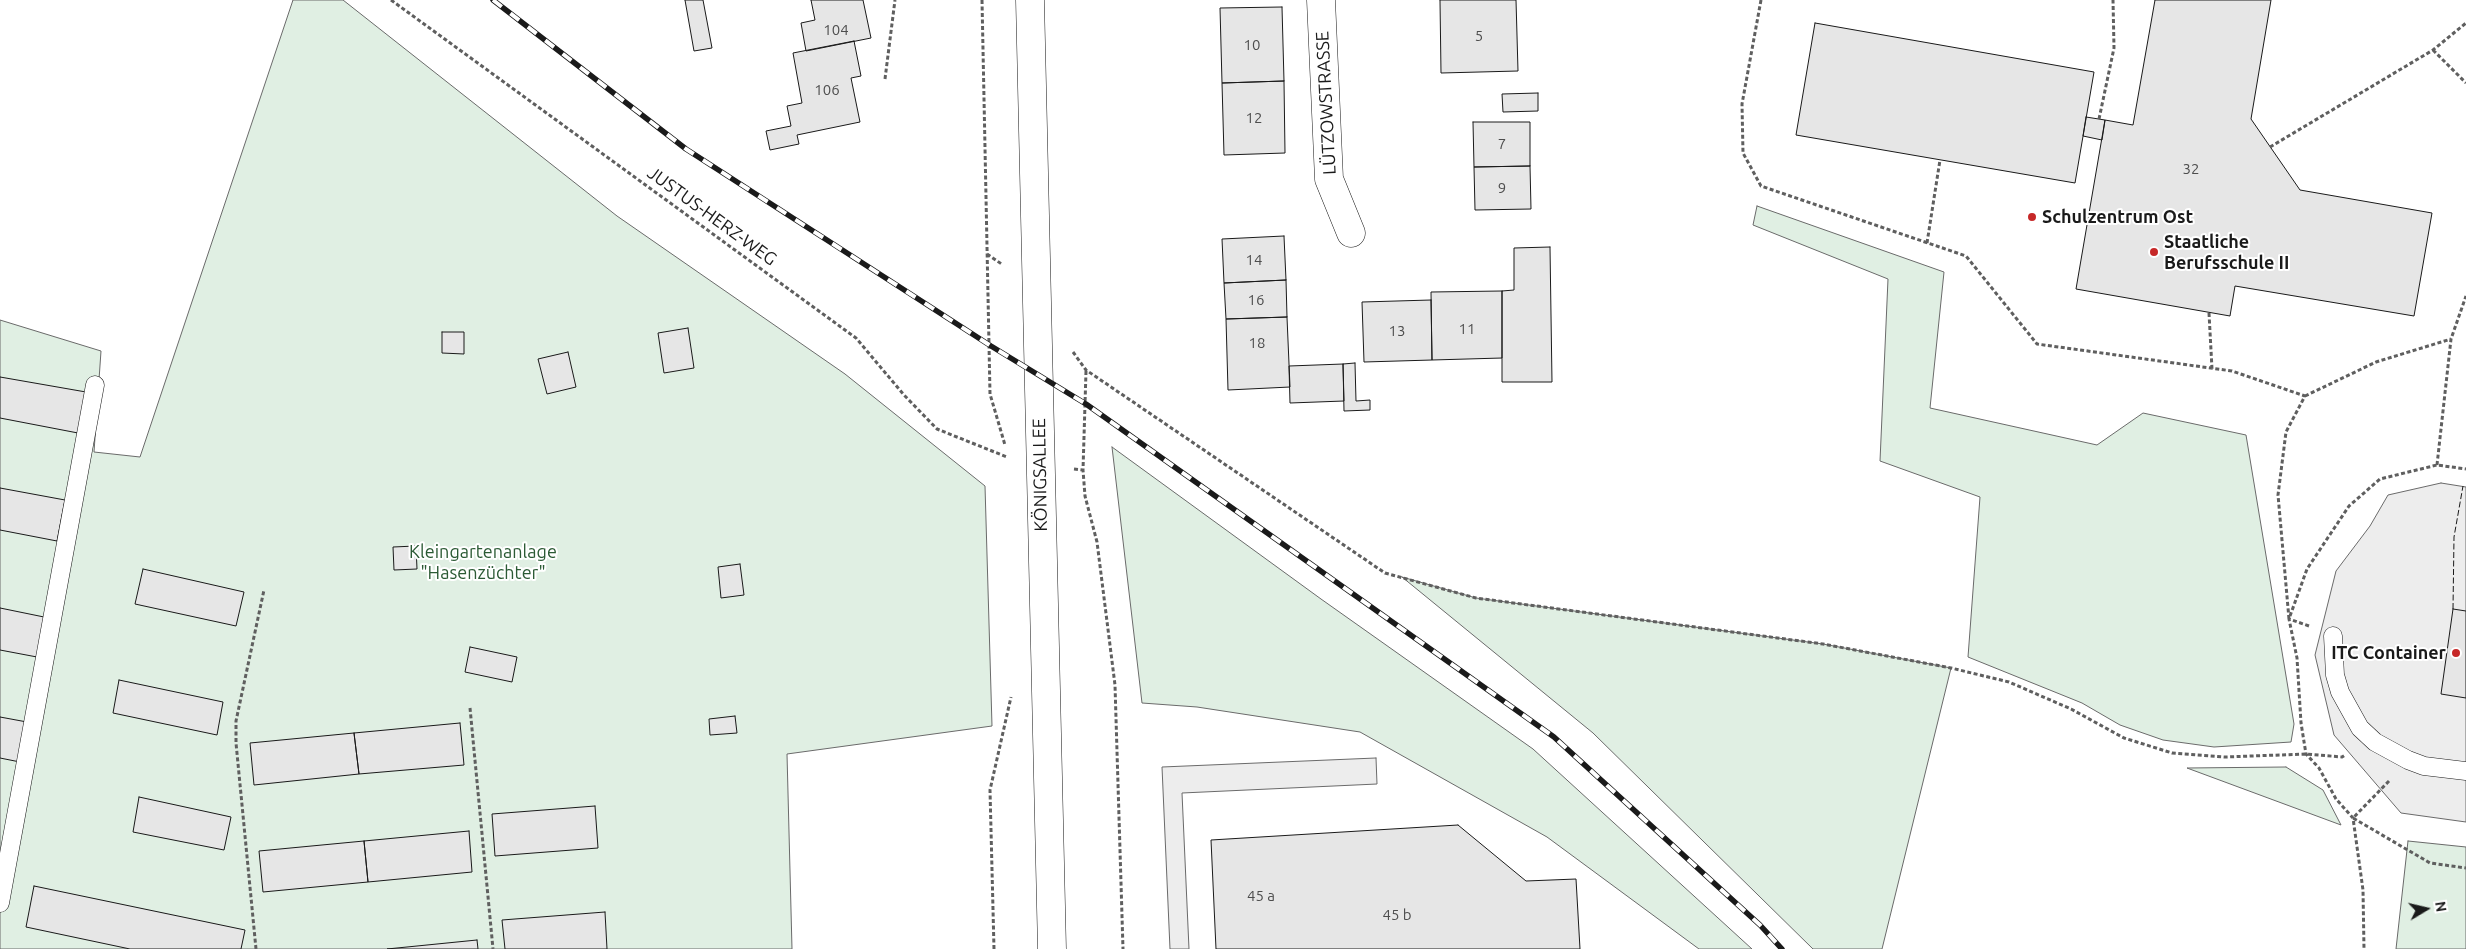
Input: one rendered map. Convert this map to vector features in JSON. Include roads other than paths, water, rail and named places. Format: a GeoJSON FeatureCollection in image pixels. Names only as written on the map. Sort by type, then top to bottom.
{"type":"FeatureCollection","features":[{"type":"Feature","properties":{"kind":"main road","name":"KÖNIGSALLEE"},"geometry":{"type":"LineString","coordinates":[[1030,0],[1052,949]]}},
{"type":"Feature","properties":{"kind":"main road","name":"LÜTZOWSTRASSE"},"geometry":{"type":"LineString","coordinates":[[1321,0],[1329,179],[1351,233]]}},
{"type":"Feature","properties":{"kind":"lane"},"geometry":{"type":"LineString","coordinates":[[0,903],[95,385]]}},
{"type":"Feature","properties":{"kind":"lane"},"geometry":{"type":"LineString","coordinates":[[2333,636],[2335,676],[2349,709],[2360,728],[2375,742],[2408,760],[2424,766],[2466,771]]}},
{"type":"Feature","properties":{"kind":"railway"},"geometry":{"type":"LineString","coordinates":[[493,0],[686,149],[991,346],[1086,404],[1554,737],[1760,925],[1782,949]]}},
{"type":"Feature","properties":{"kind":"place","name":"Schulzentrum Ost"},"geometry":{"type":"Point","coordinates":[2032,217]}},
{"type":"Feature","properties":{"kind":"place","name":"Staatliche Berufsschule II"},"geometry":{"type":"Point","coordinates":[2154,252]}},
{"type":"Feature","properties":{"kind":"place","name":"ITC Container"},"geometry":{"type":"Point","coordinates":[2456,653]}},
{"type":"Feature","properties":{"kind":"park label","name":"Kleingartenanlage \"Hasenzüchter\""},"geometry":{"type":"Point","coordinates":[483,562]}}]}
